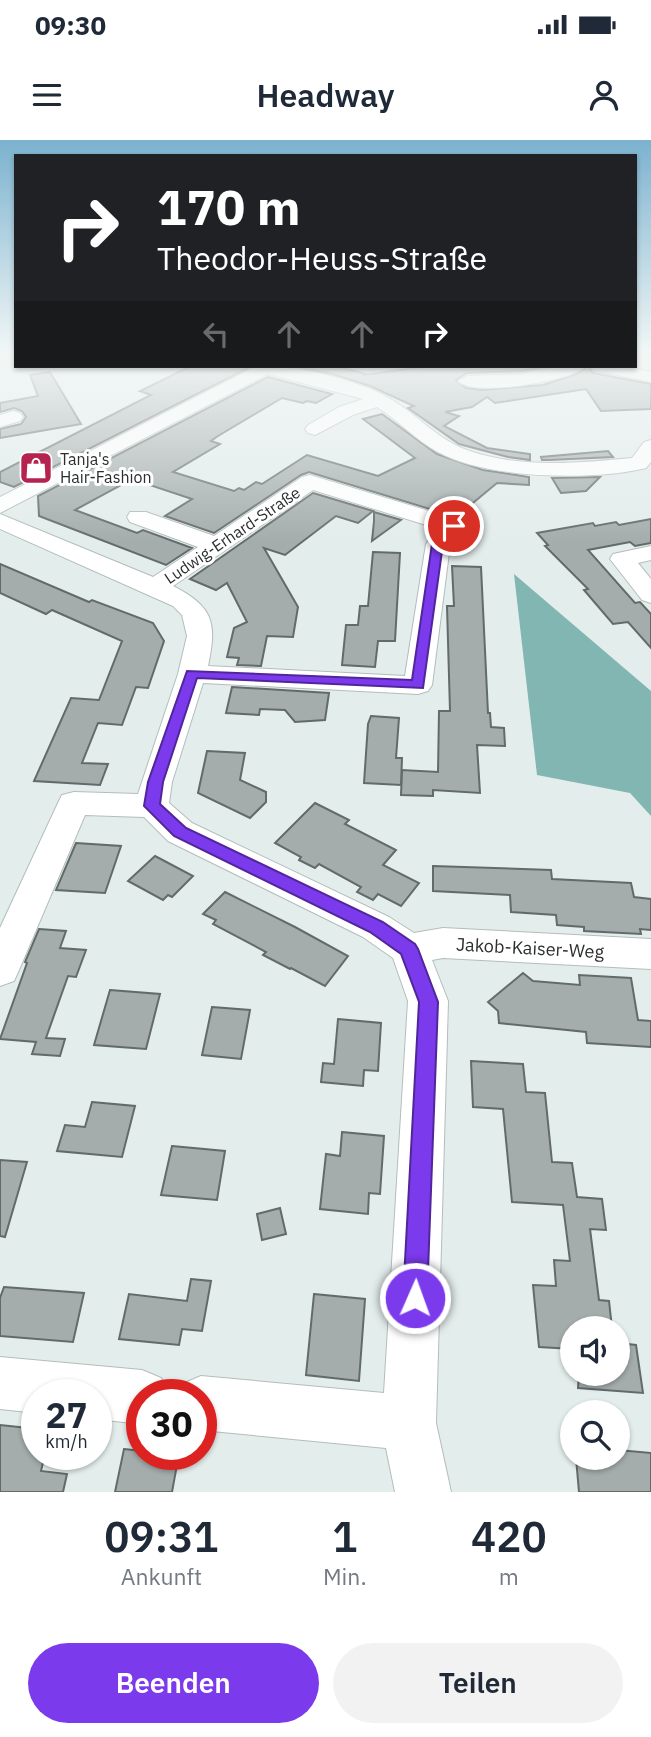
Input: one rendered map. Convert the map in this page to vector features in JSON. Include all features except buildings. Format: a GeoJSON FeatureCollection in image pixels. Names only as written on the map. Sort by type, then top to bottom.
{"type":"FeatureCollection","features":[{"type":"Feature","properties":{"kind":"street"},"geometry":{"type":"LineString","coordinates":[[0,506],[175,415]]}},
{"type":"Feature","properties":{"kind":"street"},"geometry":{"type":"LineString","coordinates":[[314,429],[339,415]]}},
{"type":"Feature","properties":{"kind":"street"},"geometry":{"type":"LineString","coordinates":[[399,415],[438,444],[458,454],[502,465],[575,470],[639,464],[651,446]]}},
{"type":"Feature","properties":{"kind":"street","name":"Ludwig-Erhard-Straße"},"geometry":{"type":"LineString","coordinates":[[155,587],[310,482],[454,526],[438,544],[418,685],[192,674]]}},
{"type":"Feature","properties":{"kind":"street"},"geometry":{"type":"LineString","coordinates":[[138,517],[216,545]]}},
{"type":"Feature","properties":{"kind":"street"},"geometry":{"type":"LineString","coordinates":[[0,521],[155,587],[182,601],[194,612],[201,636],[192,674],[156,782],[152,806]]}},
{"type":"Feature","properties":{"kind":"street"},"geometry":{"type":"LineString","coordinates":[[651,553],[622,559],[651,595]]}},
{"type":"Feature","properties":{"kind":"street"},"geometry":{"type":"LineString","coordinates":[[0,970],[74,803],[152,806],[180,832],[376,927],[408,949],[428,1002],[409,1423],[423,1492]]}},
{"type":"Feature","properties":{"kind":"street","name":"Jakob-Kaiser-Weg"},"geometry":{"type":"LineString","coordinates":[[408,949],[443,943],[651,954]]}},
{"type":"Feature","properties":{"kind":"street"},"geometry":{"type":"LineString","coordinates":[[0,1383],[126,1395]]}},
{"type":"Feature","properties":{"kind":"street"},"geometry":{"type":"LineString","coordinates":[[217,1405],[409,1423]]}},
{"type":"Feature","properties":{"kind":"shaded area"},"geometry":{"type":"Polygon","coordinates":[[[514,574],[651,691],[651,816],[630,793],[537,775],[514,574]]]}},
{"type":"Feature","properties":{"kind":"place","name":"Tanja's Hair-Fashion"},"geometry":{"type":"Point","coordinates":[36,468]}},
{"type":"Feature","properties":{"kind":"route"},"geometry":{"type":"LineString","coordinates":[[415,1298],[428,1002],[408,949],[376,927],[180,832],[152,806],[156,782],[192,674],[418,685],[438,544],[454,526]]}}]}
